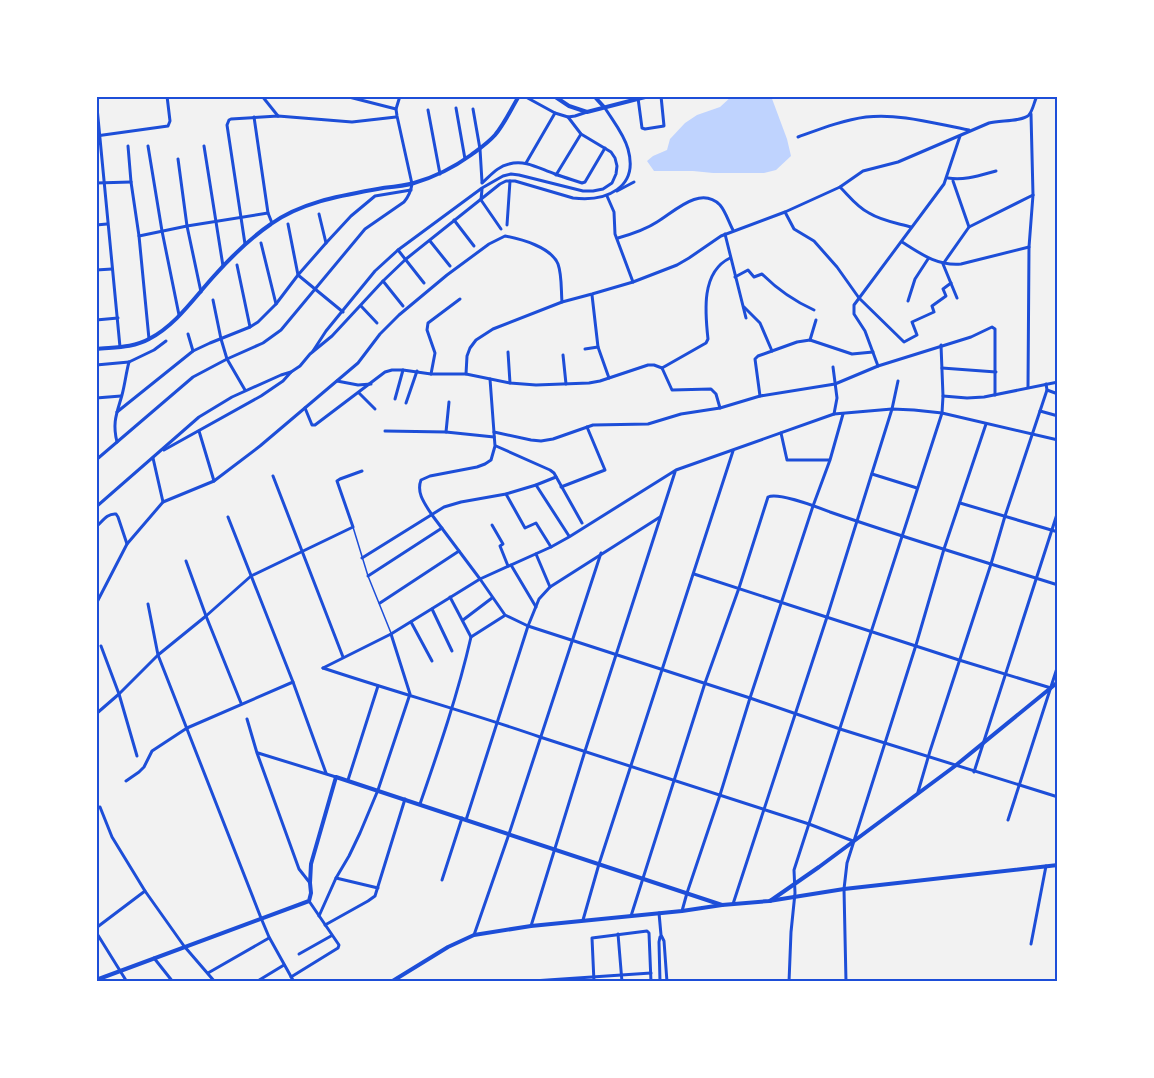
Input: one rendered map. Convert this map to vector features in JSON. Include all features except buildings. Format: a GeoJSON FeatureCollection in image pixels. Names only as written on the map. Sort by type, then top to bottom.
{"type":"FeatureCollection","features":[{"type":"Feature","properties":{"kind":"street"},"geometry":{"type":"LineString","coordinates":[[98,136],[165,127],[170,124],[167,96]]}},
{"type":"Feature","properties":{"kind":"street"},"geometry":{"type":"LineString","coordinates":[[262,96],[278,116]]}},
{"type":"Feature","properties":{"kind":"street"},"geometry":{"type":"LineString","coordinates":[[345,96],[396,110]]}},
{"type":"Feature","properties":{"kind":"street"},"geometry":{"type":"LineString","coordinates":[[96,460],[194,377],[273,337],[365,229],[404,202],[412,184],[396,110],[400,96]]}},
{"type":"Feature","properties":{"kind":"street"},"geometry":{"type":"LineString","coordinates":[[96,349],[131,346],[163,330],[245,244],[286,214],[316,203],[357,193],[412,184],[440,174],[465,159],[495,134],[519,96]]}},
{"type":"Feature","properties":{"kind":"street"},"geometry":{"type":"LineString","coordinates":[[524,96],[555,113],[568,117],[649,96]]}},
{"type":"Feature","properties":{"kind":"street"},"geometry":{"type":"LineString","coordinates":[[554,96],[569,106],[587,112]]}},
{"type":"Feature","properties":{"kind":"street"},"geometry":{"type":"LineString","coordinates":[[594,96],[604,107],[626,142],[630,162],[628,173],[616,192]]}},
{"type":"Feature","properties":{"kind":"street"},"geometry":{"type":"LineString","coordinates":[[638,98],[642,128],[645,129],[664,125],[661,96]]}},
{"type":"Feature","properties":{"kind":"street"},"geometry":{"type":"LineString","coordinates":[[466,374],[470,348],[483,334],[493,329],[562,302],[633,282],[677,265],[725,234],[785,212],[840,187],[863,171],[898,162],[995,121],[1023,119],[1031,112],[1037,96]]}},
{"type":"Feature","properties":{"kind":"street"},"geometry":{"type":"LineString","coordinates":[[96,97],[120,347]]}},
{"type":"Feature","properties":{"kind":"street"},"geometry":{"type":"LineString","coordinates":[[456,108],[465,159]]}},
{"type":"Feature","properties":{"kind":"street"},"geometry":{"type":"LineString","coordinates":[[473,109],[480,148],[481,200],[501,229]]}},
{"type":"Feature","properties":{"kind":"street"},"geometry":{"type":"LineString","coordinates":[[428,110],[440,174]]}},
{"type":"Feature","properties":{"kind":"street"},"geometry":{"type":"LineString","coordinates":[[1028,387],[1029,247],[1033,195],[1031,112]]}},
{"type":"Feature","properties":{"kind":"street"},"geometry":{"type":"LineString","coordinates":[[526,163],[555,113]]}},
{"type":"Feature","properties":{"kind":"street"},"geometry":{"type":"LineString","coordinates":[[245,244],[227,125],[231,118],[278,116],[344,122],[397,116]]}},
{"type":"Feature","properties":{"kind":"street"},"geometry":{"type":"LineString","coordinates":[[798,137],[852,120],[887,116],[971,130]]}},
{"type":"Feature","properties":{"kind":"street"},"geometry":{"type":"LineString","coordinates":[[254,117],[268,213],[272,223]]}},
{"type":"Feature","properties":{"kind":"street"},"geometry":{"type":"LineString","coordinates":[[157,454],[261,396],[283,381],[300,366],[375,271],[398,250],[482,188],[511,174],[583,191],[603,189],[612,183],[617,166],[611,152],[582,134],[568,117]]}},
{"type":"Feature","properties":{"kind":"street"},"geometry":{"type":"LineString","coordinates":[[556,175],[582,134]]}},
{"type":"Feature","properties":{"kind":"street"},"geometry":{"type":"LineString","coordinates":[[878,366],[865,331],[854,314],[854,305],[947,178],[961,136]]}},
{"type":"Feature","properties":{"kind":"street"},"geometry":{"type":"LineString","coordinates":[[128,146],[148,339]]}},
{"type":"Feature","properties":{"kind":"street"},"geometry":{"type":"LineString","coordinates":[[148,146],[179,315]]}},
{"type":"Feature","properties":{"kind":"street"},"geometry":{"type":"LineString","coordinates":[[204,146],[223,266]]}},
{"type":"Feature","properties":{"kind":"street"},"geometry":{"type":"LineString","coordinates":[[482,183],[501,167],[526,163],[585,183],[604,148]]}},
{"type":"Feature","properties":{"kind":"street"},"geometry":{"type":"LineString","coordinates":[[178,159],[187,226],[201,292]]}},
{"type":"Feature","properties":{"kind":"street"},"geometry":{"type":"LineString","coordinates":[[947,178],[971,177],[996,171]]}},
{"type":"Feature","properties":{"kind":"street"},"geometry":{"type":"LineString","coordinates":[[310,354],[332,336],[406,259],[501,184],[510,181],[583,200],[607,196],[634,182]]}},
{"type":"Feature","properties":{"kind":"street"},"geometry":{"type":"LineString","coordinates":[[507,225],[510,181]]}},
{"type":"Feature","properties":{"kind":"street"},"geometry":{"type":"LineString","coordinates":[[953,181],[969,227]]}},
{"type":"Feature","properties":{"kind":"street"},"geometry":{"type":"LineString","coordinates":[[96,183],[131,182]]}},
{"type":"Feature","properties":{"kind":"street"},"geometry":{"type":"LineString","coordinates":[[840,187],[867,213],[911,227]]}},
{"type":"Feature","properties":{"kind":"street"},"geometry":{"type":"LineString","coordinates":[[117,412],[193,351],[250,327],[265,316],[326,243],[351,216],[375,196],[411,190]]}},
{"type":"Feature","properties":{"kind":"street"},"geometry":{"type":"LineString","coordinates":[[943,264],[969,227],[1033,195]]}},
{"type":"Feature","properties":{"kind":"street"},"geometry":{"type":"LineString","coordinates":[[607,196],[614,212],[614,229],[633,282]]}},
{"type":"Feature","properties":{"kind":"street"},"geometry":{"type":"LineString","coordinates":[[618,238],[657,223],[694,199],[710,200],[720,205],[733,230]]}},
{"type":"Feature","properties":{"kind":"street"},"geometry":{"type":"LineString","coordinates":[[785,212],[794,229],[819,246],[859,298],[904,342],[917,335],[912,322],[934,312],[932,306],[946,296],[943,289],[951,283]]}},
{"type":"Feature","properties":{"kind":"street"},"geometry":{"type":"LineString","coordinates":[[139,236],[268,213]]}},
{"type":"Feature","properties":{"kind":"street"},"geometry":{"type":"LineString","coordinates":[[319,214],[326,243]]}},
{"type":"Feature","properties":{"kind":"street"},"geometry":{"type":"LineString","coordinates":[[454,220],[474,246]]}},
{"type":"Feature","properties":{"kind":"street"},"geometry":{"type":"LineString","coordinates":[[96,225],[107,224]]}},
{"type":"Feature","properties":{"kind":"street"},"geometry":{"type":"LineString","coordinates":[[288,225],[298,275],[343,312]]}},
{"type":"Feature","properties":{"kind":"street"},"geometry":{"type":"LineString","coordinates":[[725,234],[746,318]]}},
{"type":"Feature","properties":{"kind":"street"},"geometry":{"type":"LineString","coordinates":[[96,604],[127,544],[164,502],[214,481],[260,446],[362,360],[380,334],[399,315],[489,244],[505,236],[532,243],[553,257],[558,264],[562,302]]}},
{"type":"Feature","properties":{"kind":"street"},"geometry":{"type":"LineString","coordinates":[[430,241],[450,266]]}},
{"type":"Feature","properties":{"kind":"street"},"geometry":{"type":"LineString","coordinates":[[902,242],[928,259],[943,264],[961,264],[1029,247]]}},
{"type":"Feature","properties":{"kind":"street"},"geometry":{"type":"LineString","coordinates":[[261,243],[276,304]]}},
{"type":"Feature","properties":{"kind":"street"},"geometry":{"type":"LineString","coordinates":[[398,250],[424,283]]}},
{"type":"Feature","properties":{"kind":"street"},"geometry":{"type":"LineString","coordinates":[[305,408],[312,425],[315,425],[388,370],[476,375],[510,383],[536,385],[589,382],[648,365],[663,368],[706,343],[708,339],[706,304],[708,290],[717,267],[730,258]]}},
{"type":"Feature","properties":{"kind":"street"},"geometry":{"type":"LineString","coordinates":[[908,301],[915,279],[928,259]]}},
{"type":"Feature","properties":{"kind":"street"},"geometry":{"type":"LineString","coordinates":[[943,264],[957,298]]}},
{"type":"Feature","properties":{"kind":"street"},"geometry":{"type":"LineString","coordinates":[[237,265],[250,327]]}},
{"type":"Feature","properties":{"kind":"street"},"geometry":{"type":"LineString","coordinates":[[96,270],[112,268]]}},
{"type":"Feature","properties":{"kind":"street"},"geometry":{"type":"LineString","coordinates":[[735,276],[748,270],[753,277],[762,274],[775,287],[814,310]]}},
{"type":"Feature","properties":{"kind":"street"},"geometry":{"type":"LineString","coordinates":[[383,281],[403,306]]}},
{"type":"Feature","properties":{"kind":"street"},"geometry":{"type":"LineString","coordinates":[[592,294],[598,347],[609,378]]}},
{"type":"Feature","properties":{"kind":"street"},"geometry":{"type":"LineString","coordinates":[[431,374],[435,353],[426,327],[428,323],[460,299]]}},
{"type":"Feature","properties":{"kind":"street"},"geometry":{"type":"LineString","coordinates":[[213,300],[227,359],[245,390]]}},
{"type":"Feature","properties":{"kind":"street"},"geometry":{"type":"LineString","coordinates":[[361,306],[377,323]]}},
{"type":"Feature","properties":{"kind":"street"},"geometry":{"type":"LineString","coordinates":[[744,307],[760,323],[772,351]]}},
{"type":"Feature","properties":{"kind":"street"},"geometry":{"type":"LineString","coordinates":[[96,320],[118,318]]}},
{"type":"Feature","properties":{"kind":"street"},"geometry":{"type":"LineString","coordinates":[[810,340],[816,320]]}},
{"type":"Feature","properties":{"kind":"street"},"geometry":{"type":"LineString","coordinates":[[494,432],[542,441],[553,440],[600,423],[648,424],[681,414],[720,408],[760,396],[835,384],[878,366],[971,337],[990,328],[995,329],[995,395]]}},
{"type":"Feature","properties":{"kind":"street"},"geometry":{"type":"LineString","coordinates":[[188,334],[193,351]]}},
{"type":"Feature","properties":{"kind":"street"},"geometry":{"type":"LineString","coordinates":[[760,396],[755,359],[758,356],[810,340],[852,354],[873,352]]}},
{"type":"Feature","properties":{"kind":"street"},"geometry":{"type":"LineString","coordinates":[[96,365],[129,362],[154,350],[166,341]]}},
{"type":"Feature","properties":{"kind":"street"},"geometry":{"type":"LineString","coordinates":[[789,982],[794,870],[942,413],[941,345]]}},
{"type":"Feature","properties":{"kind":"street"},"geometry":{"type":"LineString","coordinates":[[585,349],[598,347]]}},
{"type":"Feature","properties":{"kind":"street"},"geometry":{"type":"LineString","coordinates":[[508,352],[510,383]]}},
{"type":"Feature","properties":{"kind":"street"},"geometry":{"type":"LineString","coordinates":[[563,356],[566,384]]}},
{"type":"Feature","properties":{"kind":"street"},"geometry":{"type":"LineString","coordinates":[[117,442],[114,424],[129,362]]}},
{"type":"Feature","properties":{"kind":"street"},"geometry":{"type":"LineString","coordinates":[[833,367],[837,398],[834,414]]}},
{"type":"Feature","properties":{"kind":"street"},"geometry":{"type":"LineString","coordinates":[[663,368],[672,390],[711,389],[716,394],[720,408]]}},
{"type":"Feature","properties":{"kind":"street"},"geometry":{"type":"LineString","coordinates":[[942,368],[996,372]]}},
{"type":"Feature","properties":{"kind":"street"},"geometry":{"type":"LineString","coordinates":[[395,399],[403,370]]}},
{"type":"Feature","properties":{"kind":"street"},"geometry":{"type":"LineString","coordinates":[[406,403],[417,371]]}},
{"type":"Feature","properties":{"kind":"street"},"geometry":{"type":"LineString","coordinates":[[96,507],[199,417],[245,390],[291,372]]}},
{"type":"Feature","properties":{"kind":"street"},"geometry":{"type":"LineString","coordinates":[[490,379],[495,446],[491,460],[486,464],[430,476],[422,480],[419,486],[421,495],[432,515],[505,615],[528,626],[572,641],[955,766],[1058,797]]}},
{"type":"Feature","properties":{"kind":"street"},"geometry":{"type":"LineString","coordinates":[[337,381],[358,385],[371,384]]}},
{"type":"Feature","properties":{"kind":"street"},"geometry":{"type":"LineString","coordinates":[[733,904],[827,617],[892,409],[898,381]]}},
{"type":"Feature","properties":{"kind":"street"},"geometry":{"type":"LineString","coordinates":[[943,396],[976,398],[1058,382]]}},
{"type":"Feature","properties":{"kind":"street"},"geometry":{"type":"LineString","coordinates":[[918,792],[1047,390],[1046,384]]}},
{"type":"Feature","properties":{"kind":"street"},"geometry":{"type":"LineString","coordinates":[[1047,390],[1058,394]]}},
{"type":"Feature","properties":{"kind":"street"},"geometry":{"type":"LineString","coordinates":[[359,393],[375,409]]}},
{"type":"Feature","properties":{"kind":"street"},"geometry":{"type":"LineString","coordinates":[[96,398],[122,396]]}},
{"type":"Feature","properties":{"kind":"street"},"geometry":{"type":"LineString","coordinates":[[446,432],[449,402]]}},
{"type":"Feature","properties":{"kind":"street"},"geometry":{"type":"LineString","coordinates":[[853,841],[809,824],[631,765],[323,668],[391,634],[480,579],[569,537],[676,470],[834,414],[892,409],[942,413],[1058,440]]}},
{"type":"Feature","properties":{"kind":"street"},"geometry":{"type":"LineString","coordinates":[[1040,411],[1058,416]]}},
{"type":"Feature","properties":{"kind":"street"},"geometry":{"type":"LineString","coordinates":[[682,911],[813,506],[830,460],[843,414]]}},
{"type":"Feature","properties":{"kind":"street"},"geometry":{"type":"LineString","coordinates":[[846,982],[844,889],[847,863],[944,549],[986,424]]}},
{"type":"Feature","properties":{"kind":"street"},"geometry":{"type":"LineString","coordinates":[[561,487],[604,471],[605,468],[587,426]]}},
{"type":"Feature","properties":{"kind":"street"},"geometry":{"type":"LineString","coordinates":[[199,431],[214,481]]}},
{"type":"Feature","properties":{"kind":"street"},"geometry":{"type":"LineString","coordinates":[[385,431],[446,432],[494,437]]}},
{"type":"Feature","properties":{"kind":"street"},"geometry":{"type":"LineString","coordinates":[[781,433],[787,460],[830,460]]}},
{"type":"Feature","properties":{"kind":"street"},"geometry":{"type":"LineString","coordinates":[[495,446],[554,473],[582,523]]}},
{"type":"Feature","properties":{"kind":"street"},"geometry":{"type":"LineString","coordinates":[[583,920],[661,670],[734,450]]}},
{"type":"Feature","properties":{"kind":"street"},"geometry":{"type":"LineString","coordinates":[[153,458],[164,502]]}},
{"type":"Feature","properties":{"kind":"street"},"geometry":{"type":"LineString","coordinates":[[531,926],[676,470]]}},
{"type":"Feature","properties":{"kind":"street"},"geometry":{"type":"LineString","coordinates":[[96,714],[158,655],[251,576],[353,527],[338,481],[362,471]]}},
{"type":"Feature","properties":{"kind":"street"},"geometry":{"type":"LineString","coordinates":[[872,474],[917,488]]}},
{"type":"Feature","properties":{"kind":"street"},"geometry":{"type":"LineString","coordinates":[[273,476],[343,657]]}},
{"type":"Feature","properties":{"kind":"street"},"geometry":{"type":"LineString","coordinates":[[362,558],[453,504],[506,494],[556,477]]}},
{"type":"Feature","properties":{"kind":"street"},"geometry":{"type":"LineString","coordinates":[[536,485],[569,537]]}},
{"type":"Feature","properties":{"kind":"street"},"geometry":{"type":"LineString","coordinates":[[506,494],[525,528],[536,523],[550,547]]}},
{"type":"Feature","properties":{"kind":"street"},"geometry":{"type":"LineString","coordinates":[[631,916],[705,683],[739,588],[766,499],[770,495],[813,506],[1058,585]]}},
{"type":"Feature","properties":{"kind":"street"},"geometry":{"type":"LineString","coordinates":[[960,502],[1058,532]]}},
{"type":"Feature","properties":{"kind":"street"},"geometry":{"type":"LineString","coordinates":[[975,772],[1058,511]]}},
{"type":"Feature","properties":{"kind":"street"},"geometry":{"type":"LineString","coordinates":[[96,527],[107,516],[116,514],[127,544]]}},
{"type":"Feature","properties":{"kind":"street"},"geometry":{"type":"LineString","coordinates":[[442,880],[539,599],[550,587],[661,516]]}},
{"type":"Feature","properties":{"kind":"street"},"geometry":{"type":"LineString","coordinates":[[228,517],[293,681],[326,773]]}},
{"type":"Feature","properties":{"kind":"street"},"geometry":{"type":"LineString","coordinates":[[492,525],[503,544],[500,546],[510,566],[536,607]]}},
{"type":"Feature","properties":{"kind":"street"},"geometry":{"type":"LineString","coordinates":[[368,576],[442,528]]}},
{"type":"Feature","properties":{"kind":"street"},"geometry":{"type":"LineString","coordinates":[[380,603],[459,551]]}},
{"type":"Feature","properties":{"kind":"street"},"geometry":{"type":"LineString","coordinates":[[474,935],[602,553]]}},
{"type":"Feature","properties":{"kind":"street"},"geometry":{"type":"LineString","coordinates":[[536,554],[550,587]]}},
{"type":"Feature","properties":{"kind":"street"},"geometry":{"type":"LineString","coordinates":[[186,561],[241,703]]}},
{"type":"Feature","properties":{"kind":"street"},"geometry":{"type":"LineString","coordinates":[[694,574],[1051,688]]}},
{"type":"Feature","properties":{"kind":"street"},"geometry":{"type":"LineString","coordinates":[[420,804],[464,670],[471,637],[450,597]]}},
{"type":"Feature","properties":{"kind":"street"},"geometry":{"type":"LineString","coordinates":[[463,620],[492,598]]}},
{"type":"Feature","properties":{"kind":"street"},"geometry":{"type":"LineString","coordinates":[[148,604],[158,655],[261,918],[294,982]]}},
{"type":"Feature","properties":{"kind":"street"},"geometry":{"type":"LineString","coordinates":[[432,609],[452,651]]}},
{"type":"Feature","properties":{"kind":"street"},"geometry":{"type":"LineString","coordinates":[[471,637],[505,615]]}},
{"type":"Feature","properties":{"kind":"street"},"geometry":{"type":"LineString","coordinates":[[411,622],[432,661]]}},
{"type":"Feature","properties":{"kind":"street"},"geometry":{"type":"LineString","coordinates":[[319,916],[357,840],[378,790],[410,694],[391,634]]}},
{"type":"Feature","properties":{"kind":"street"},"geometry":{"type":"LineString","coordinates":[[101,646],[119,694],[137,756]]}},
{"type":"Feature","properties":{"kind":"street"},"geometry":{"type":"LineString","coordinates":[[1008,820],[1058,665]]}},
{"type":"Feature","properties":{"kind":"street"},"geometry":{"type":"LineString","coordinates":[[126,781],[144,767],[152,751],[187,728],[293,681]]}},
{"type":"Feature","properties":{"kind":"street"},"geometry":{"type":"LineString","coordinates":[[769,902],[955,766],[1058,682]]}},
{"type":"Feature","properties":{"kind":"street"},"geometry":{"type":"LineString","coordinates":[[348,780],[378,686]]}},
{"type":"Feature","properties":{"kind":"street"},"geometry":{"type":"LineString","coordinates":[[247,719],[299,869],[310,883]]}},
{"type":"Feature","properties":{"kind":"street"},"geometry":{"type":"LineString","coordinates":[[257,753],[348,780],[722,905]]}},
{"type":"Feature","properties":{"kind":"street"},"geometry":{"type":"LineString","coordinates":[[291,977],[338,948],[339,945],[309,900],[311,864],[336,777]]}},
{"type":"Feature","properties":{"kind":"street"},"geometry":{"type":"LineString","coordinates":[[325,925],[372,898],[378,888],[405,799]]}},
{"type":"Feature","properties":{"kind":"street"},"geometry":{"type":"LineString","coordinates":[[99,807],[112,837],[144,891],[184,946],[215,982]]}},
{"type":"Feature","properties":{"kind":"street"},"geometry":{"type":"LineString","coordinates":[[391,982],[447,948],[474,935],[583,920],[769,902],[844,889],[1058,865]]}},
{"type":"Feature","properties":{"kind":"street"},"geometry":{"type":"LineString","coordinates":[[1031,944],[1046,866]]}},
{"type":"Feature","properties":{"kind":"street"},"geometry":{"type":"LineString","coordinates":[[336,878],[378,888]]}},
{"type":"Feature","properties":{"kind":"street"},"geometry":{"type":"LineString","coordinates":[[127,982],[96,930],[144,891]]}},
{"type":"Feature","properties":{"kind":"street"},"geometry":{"type":"LineString","coordinates":[[96,980],[309,900]]}},
{"type":"Feature","properties":{"kind":"street"},"geometry":{"type":"LineString","coordinates":[[659,913],[660,982]]}},
{"type":"Feature","properties":{"kind":"street"},"geometry":{"type":"LineString","coordinates":[[594,980],[591,940],[595,937],[647,931],[649,933],[651,982]]}},
{"type":"Feature","properties":{"kind":"street"},"geometry":{"type":"LineString","coordinates":[[618,934],[622,982]]}},
{"type":"Feature","properties":{"kind":"street"},"geometry":{"type":"LineString","coordinates":[[299,954],[332,935]]}},
{"type":"Feature","properties":{"kind":"street"},"geometry":{"type":"LineString","coordinates":[[661,935],[664,941],[667,982]]}},
{"type":"Feature","properties":{"kind":"street"},"geometry":{"type":"LineString","coordinates":[[208,973],[269,937]]}},
{"type":"Feature","properties":{"kind":"street"},"geometry":{"type":"LineString","coordinates":[[154,958],[173,982]]}},
{"type":"Feature","properties":{"kind":"street"},"geometry":{"type":"LineString","coordinates":[[256,982],[284,965]]}},
{"type":"Feature","properties":{"kind":"street"},"geometry":{"type":"LineString","coordinates":[[518,982],[594,980],[651,973]]}},
{"type":"Feature","properties":{"kind":"lane"},"geometry":{"type":"LineString","coordinates":[[353,527],[368,576],[391,634]]}},
{"type":"Feature","properties":{"kind":"water"},"geometry":{"type":"Polygon","coordinates":[[[732,96],[771,96],[791,156],[776,170],[764,173],[654,171],[647,161],[667,150],[670,139],[685,123],[697,115],[720,107],[732,96]]]}}]}
